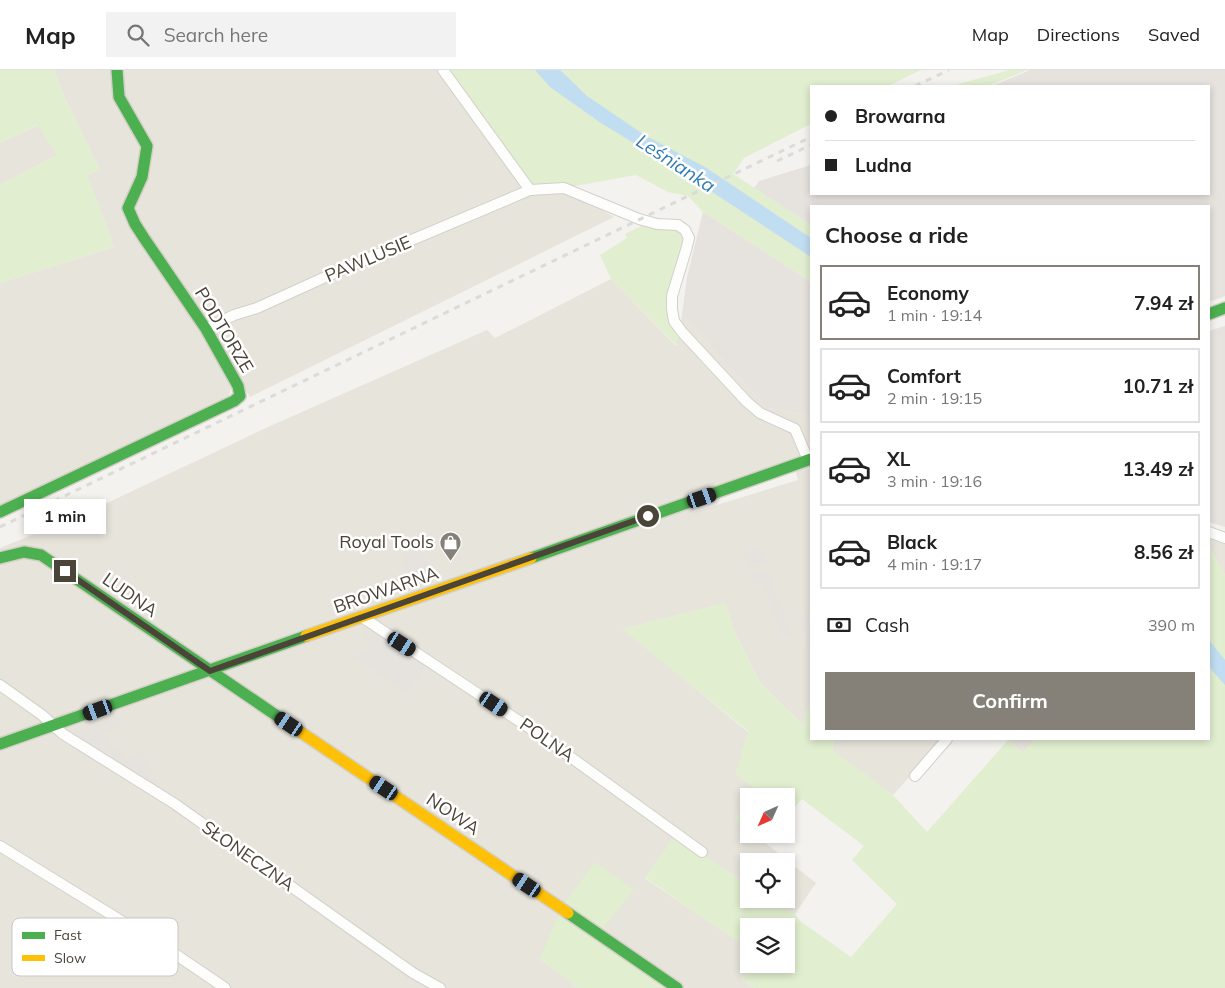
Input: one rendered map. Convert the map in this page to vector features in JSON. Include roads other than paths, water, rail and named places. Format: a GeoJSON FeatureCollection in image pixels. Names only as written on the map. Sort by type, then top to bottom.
{"type":"FeatureCollection","features":[{"type":"Feature","properties":{"kind":"street","name":"PODTORZE"},"geometry":{"type":"LineString","coordinates":[[0,512],[234,401],[240,396],[238,386],[206,329],[144,238],[128,208],[142,177],[146,146],[119,97],[117,70]]}},
{"type":"Feature","properties":{"kind":"street"},"geometry":{"type":"LineString","coordinates":[[444,70],[530,190]]}},
{"type":"Feature","properties":{"kind":"street","name":"PAWLUSIE"},"geometry":{"type":"LineString","coordinates":[[206,329],[234,315],[257,308],[342,269],[530,190],[564,188],[639,219],[657,224],[678,226],[685,230],[689,238],[672,296],[674,321],[747,402],[760,413],[795,430],[810,459]]}},
{"type":"Feature","properties":{"kind":"street"},"geometry":{"type":"LineString","coordinates":[[1210,314],[1225,308]]}},
{"type":"Feature","properties":{"kind":"street","name":"BROWARNA"},"geometry":{"type":"LineString","coordinates":[[0,744],[810,459]]}},
{"type":"Feature","properties":{"kind":"street"},"geometry":{"type":"LineString","coordinates":[[1210,532],[1225,538]]}},
{"type":"Feature","properties":{"kind":"street","name":"LUDNA"},"geometry":{"type":"LineString","coordinates":[[0,558],[24,552],[41,555],[210,671]]}},
{"type":"Feature","properties":{"kind":"street","name":"POLNA"},"geometry":{"type":"LineString","coordinates":[[362,617],[540,734],[702,852]]}},
{"type":"Feature","properties":{"kind":"street","name":"NOWA"},"geometry":{"type":"LineString","coordinates":[[210,671],[677,988]]}},
{"type":"Feature","properties":{"kind":"street","name":"SŁONECZNA"},"geometry":{"type":"LineString","coordinates":[[0,685],[55,725],[67,737],[175,804],[413,973],[440,988]]}},
{"type":"Feature","properties":{"kind":"street"},"geometry":{"type":"LineString","coordinates":[[915,776],[946,740]]}},
{"type":"Feature","properties":{"kind":"street"},"geometry":{"type":"LineString","coordinates":[[0,846],[117,918]]}},
{"type":"Feature","properties":{"kind":"street"},"geometry":{"type":"LineString","coordinates":[[178,956],[225,988]]}},
{"type":"Feature","properties":{"kind":"water","name":"Leśnianka"},"geometry":{"type":"Polygon","coordinates":[[[535,70],[560,70],[587,96],[646,136],[705,167],[810,237],[810,256],[694,180],[601,123],[550,87],[535,70]]]}},
{"type":"Feature","properties":{"kind":"water"},"geometry":{"type":"Polygon","coordinates":[[[1210,641],[1225,660],[1225,685],[1210,668],[1210,641]]]}},
{"type":"Feature","properties":{"kind":"railway"},"geometry":{"type":"LineString","coordinates":[[917,85],[949,70]]}},
{"type":"Feature","properties":{"kind":"railway"},"geometry":{"type":"LineString","coordinates":[[0,527],[810,137]]}},
{"type":"Feature","properties":{"kind":"railway"},"geometry":{"type":"LineString","coordinates":[[777,161],[810,145]]}},
{"type":"Feature","properties":{"kind":"place","name":"Royal Tools"},"geometry":{"type":"Point","coordinates":[450,561]}}]}
